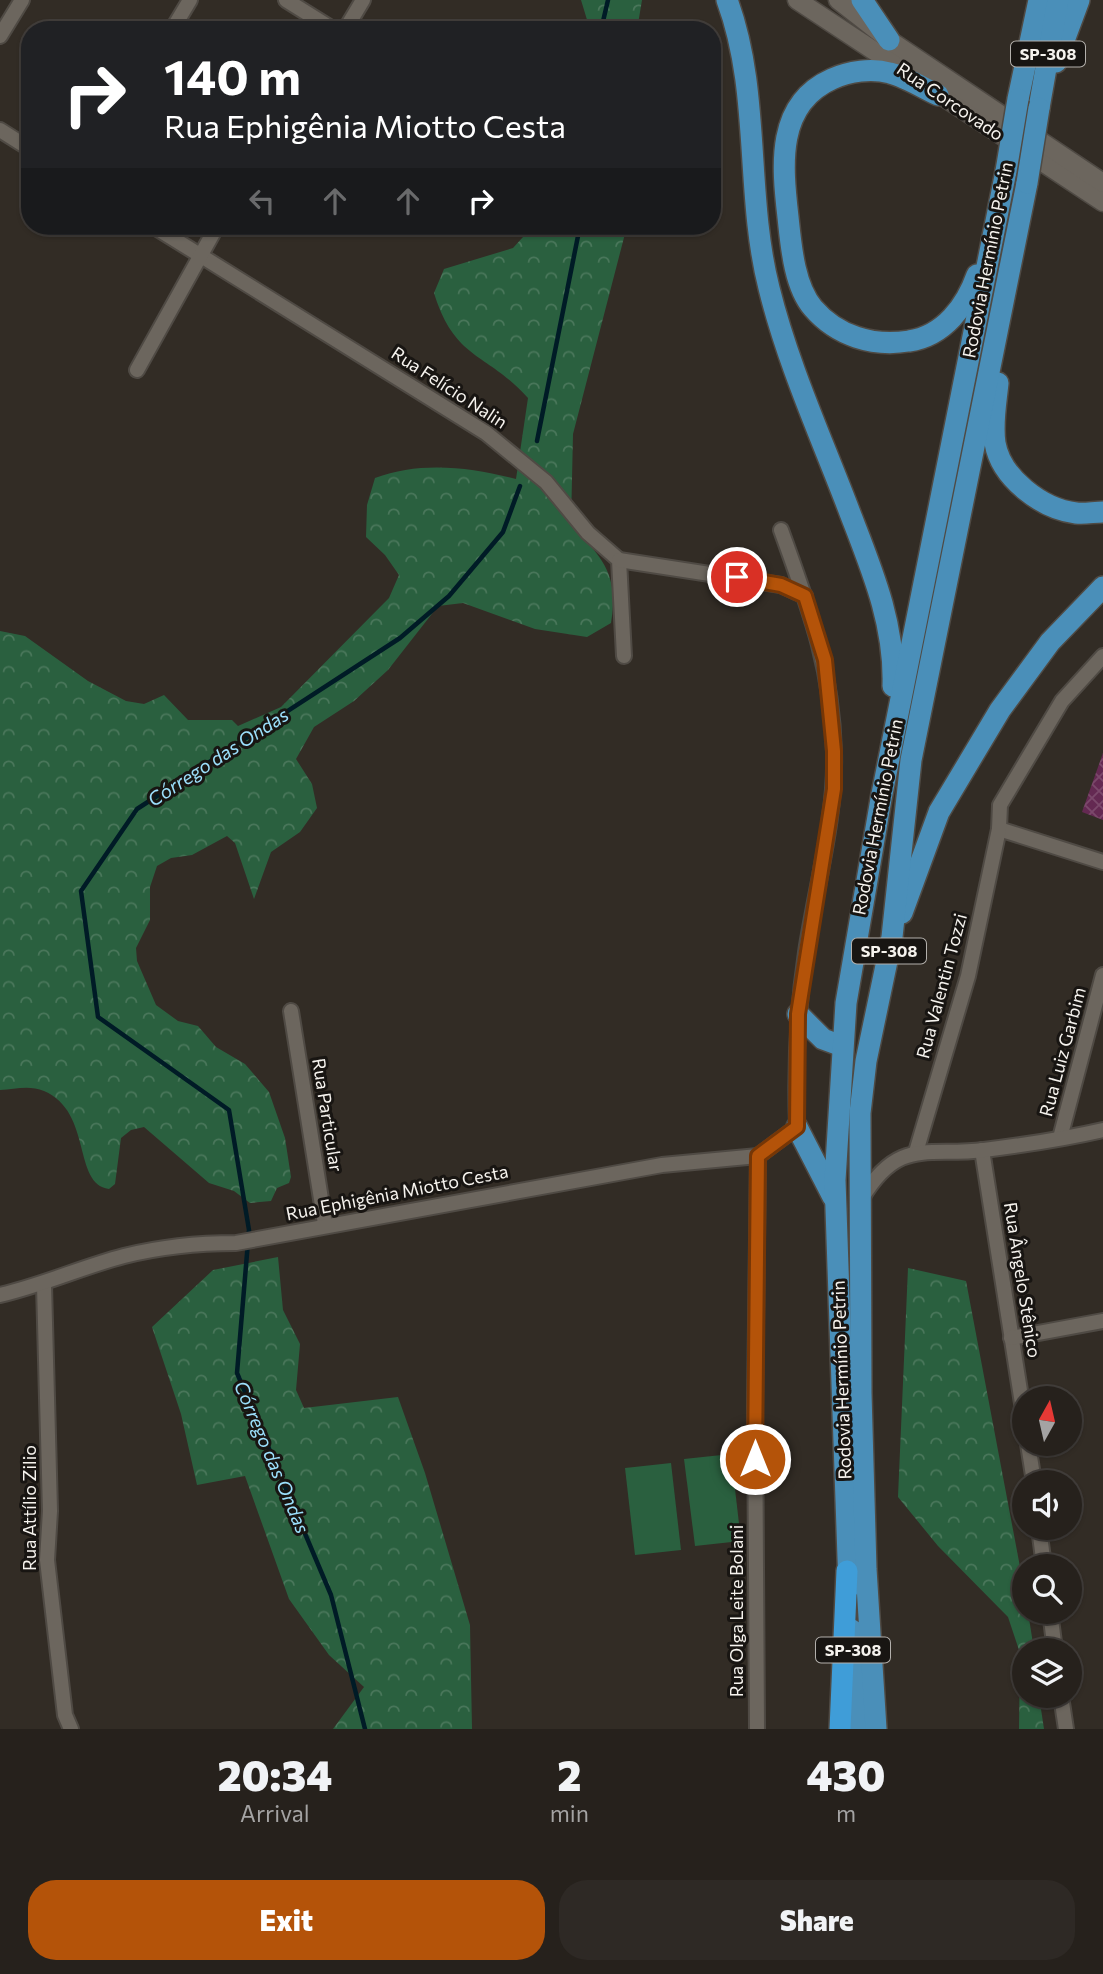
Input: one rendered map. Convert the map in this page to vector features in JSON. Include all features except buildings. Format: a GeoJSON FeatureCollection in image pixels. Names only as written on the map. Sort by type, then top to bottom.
{"type":"FeatureCollection","features":[{"type":"Feature","properties":{"kind":"highway"},"geometry":{"type":"LineString","coordinates":[[840,1729],[847,1571]]}},
{"type":"Feature","properties":{"kind":"main road"},"geometry":{"type":"LineString","coordinates":[[727,0],[743,52],[759,238],[769,289],[791,359],[879,587],[887,615],[893,675],[881,799]]}},
{"type":"Feature","properties":{"kind":"main road"},"geometry":{"type":"LineString","coordinates":[[862,0],[889,40]]}},
{"type":"Feature","properties":{"kind":"main road","name":"Rodovia Hermínio Petrin"},"geometry":{"type":"LineString","coordinates":[[859,1729],[847,1571],[840,1393],[838,1206],[835,1180],[842,1046],[858,923],[881,799],[1039,0]]}},
{"type":"Feature","properties":{"kind":"main road","name":"Rodovia Hermínio Petrin"},"geometry":{"type":"LineString","coordinates":[[876,1729],[866,1569],[861,1393],[862,1198],[859,1131],[866,1060],[892,937],[911,760],[1012,262],[1058,0]]}},
{"type":"Feature","properties":{"kind":"main road"},"geometry":{"type":"LineString","coordinates":[[1041,98],[1079,0]]}},
{"type":"Feature","properties":{"kind":"main road"},"geometry":{"type":"LineString","coordinates":[[938,95],[890,73],[866,71],[839,75],[817,86],[798,105],[787,131],[782,165],[791,250],[812,307],[836,329],[863,340],[891,344],[916,340],[944,327],[969,298],[1000,207]]}},
{"type":"Feature","properties":{"kind":"main road"},"geometry":{"type":"LineString","coordinates":[[1012,262],[993,431],[995,447],[1004,466],[1019,484],[1043,503],[1079,514],[1103,512]]}},
{"type":"Feature","properties":{"kind":"main road"},"geometry":{"type":"LineString","coordinates":[[892,937],[939,812],[1000,710],[1050,642],[1103,587]]}},
{"type":"Feature","properties":{"kind":"main road"},"geometry":{"type":"LineString","coordinates":[[798,1014],[823,1039],[842,1046]]}},
{"type":"Feature","properties":{"kind":"main road"},"geometry":{"type":"LineString","coordinates":[[797,1127],[838,1206]]}},
{"type":"Feature","properties":{"kind":"street"},"geometry":{"type":"LineString","coordinates":[[0,36],[22,0]]}},
{"type":"Feature","properties":{"kind":"street"},"geometry":{"type":"LineString","coordinates":[[177,21],[190,0]]}},
{"type":"Feature","properties":{"kind":"street"},"geometry":{"type":"LineString","coordinates":[[286,0],[320,21]]}},
{"type":"Feature","properties":{"kind":"street"},"geometry":{"type":"LineString","coordinates":[[350,21],[363,0]]}},
{"type":"Feature","properties":{"kind":"street","name":"Rua Corcovado"},"geometry":{"type":"LineString","coordinates":[[797,0],[1103,202]]}},
{"type":"Feature","properties":{"kind":"street","name":"Rua Corcovado"},"geometry":{"type":"LineString","coordinates":[[838,0],[889,40],[1103,183]]}},
{"type":"Feature","properties":{"kind":"street"},"geometry":{"type":"LineString","coordinates":[[0,130],[21,143]]}},
{"type":"Feature","properties":{"kind":"street","name":"Rua Felício Nalin"},"geometry":{"type":"LineString","coordinates":[[168,235],[486,433],[546,482],[588,533],[619,560]]}},
{"type":"Feature","properties":{"kind":"street"},"geometry":{"type":"LineString","coordinates":[[137,370],[212,235]]}},
{"type":"Feature","properties":{"kind":"street"},"geometry":{"type":"LineString","coordinates":[[758,1156],[797,1127],[798,1014],[834,789],[834,751],[825,660],[780,530]]}},
{"type":"Feature","properties":{"kind":"street"},"geometry":{"type":"LineString","coordinates":[[624,656],[619,560],[781,585],[805,596]]}},
{"type":"Feature","properties":{"kind":"street","name":"Rua Valentin Tozzi"},"geometry":{"type":"LineString","coordinates":[[916,1152],[968,976],[999,829],[1000,805],[1062,701],[1103,656]]}},
{"type":"Feature","properties":{"kind":"street"},"geometry":{"type":"LineString","coordinates":[[999,829],[1103,862]]}},
{"type":"Feature","properties":{"kind":"street","name":"Rua Luiz Garbim"},"geometry":{"type":"LineString","coordinates":[[1060,1138],[1103,975]]}},
{"type":"Feature","properties":{"kind":"street","name":"Rua Particular"},"geometry":{"type":"LineString","coordinates":[[291,1011],[325,1224]]}},
{"type":"Feature","properties":{"kind":"street"},"geometry":{"type":"LineString","coordinates":[[862,1198],[875,1177],[916,1152],[982,1150],[1103,1130]]}},
{"type":"Feature","properties":{"kind":"street","name":"Rua Ângelo Stênico"},"geometry":{"type":"LineString","coordinates":[[982,1150],[1019,1386]]}},
{"type":"Feature","properties":{"kind":"street","name":"Rua Ephigênia Miotto Cesta"},"geometry":{"type":"LineString","coordinates":[[0,1295],[44,1285],[123,1256],[195,1243],[236,1243],[325,1224],[662,1165],[758,1156]]}},
{"type":"Feature","properties":{"kind":"street","name":"Rua Olga Leite Bolani"},"geometry":{"type":"LineString","coordinates":[[757,1729],[755,1406],[758,1156]]}},
{"type":"Feature","properties":{"kind":"street","name":"Rua Attílio Zilio"},"geometry":{"type":"LineString","coordinates":[[44,1285],[50,1511],[47,1560],[65,1715],[71,1729]]}},
{"type":"Feature","properties":{"kind":"street"},"geometry":{"type":"LineString","coordinates":[[1011,1338],[1103,1321]]}},
{"type":"Feature","properties":{"kind":"street"},"geometry":{"type":"LineString","coordinates":[[1063,1708],[1066,1729]]}},
{"type":"Feature","properties":{"kind":"green space"},"geometry":{"type":"Polygon","coordinates":[[[581,0],[642,0],[638,21],[587,21],[581,0]]]}},
{"type":"Feature","properties":{"kind":"green space"},"geometry":{"type":"Polygon","coordinates":[[[525,235],[625,235],[573,434],[571,524],[592,547],[606,568],[613,592],[611,623],[587,637],[535,629],[463,603],[438,606],[388,670],[354,701],[314,727],[296,759],[312,784],[317,808],[300,832],[271,852],[254,899],[235,843],[227,836],[192,855],[171,858],[157,866],[150,887],[150,920],[136,948],[137,961],[156,1005],[178,1021],[198,1026],[216,1047],[245,1064],[269,1092],[285,1138],[291,1177],[289,1183],[277,1188],[271,1201],[250,1203],[234,1191],[209,1183],[144,1127],[131,1130],[121,1138],[115,1184],[109,1189],[98,1184],[90,1175],[70,1114],[59,1101],[44,1091],[33,1088],[0,1090],[0,631],[25,636],[88,681],[126,701],[144,704],[164,695],[188,720],[232,720],[238,726],[281,707],[389,598],[399,575],[385,555],[366,537],[367,505],[375,478],[410,469],[445,468],[481,471],[516,479],[528,398],[513,383],[462,344],[442,315],[434,293],[444,269],[513,248],[525,235]]]}},
{"type":"Feature","properties":{"kind":"green space"},"geometry":{"type":"Polygon","coordinates":[[[278,1257],[283,1310],[300,1344],[296,1390],[304,1408],[398,1397],[425,1473],[470,1625],[472,1729],[333,1729],[364,1687],[329,1655],[289,1599],[245,1476],[197,1485],[181,1414],[152,1327],[213,1270],[278,1257]]]}},
{"type":"Feature","properties":{"kind":"green space"},"geometry":{"type":"Polygon","coordinates":[[[908,1268],[966,1281],[1012,1524],[1012,1540],[1015,1540],[1018,1554],[1012,1554],[1012,1624],[1030,1624],[1032,1638],[1015,1638],[1008,1617],[938,1546],[898,1497],[908,1268]]]}},
{"type":"Feature","properties":{"kind":"green space"},"geometry":{"type":"Polygon","coordinates":[[[731,1454],[741,1541],[695,1546],[684,1459],[731,1454]]]}},
{"type":"Feature","properties":{"kind":"green space"},"geometry":{"type":"Polygon","coordinates":[[[671,1463],[681,1550],[635,1555],[625,1468],[671,1463]]]}},
{"type":"Feature","properties":{"kind":"green space"},"geometry":{"type":"Polygon","coordinates":[[[1019,1708],[1041,1708],[1044,1729],[1019,1729],[1019,1708]]]}},
{"type":"Feature","properties":{"kind":"waterway","name":"Córrego das Ondas"},"geometry":{"type":"LineString","coordinates":[[603,21],[608,0]]}},
{"type":"Feature","properties":{"kind":"waterway","name":"Córrego das Ondas"},"geometry":{"type":"LineString","coordinates":[[537,441],[578,235]]}},
{"type":"Feature","properties":{"kind":"waterway","name":"Córrego das Ondas"},"geometry":{"type":"LineString","coordinates":[[365,1729],[331,1595],[237,1373],[249,1230],[229,1110],[98,1017],[81,891],[137,809],[400,638],[449,596],[503,532],[520,486]]}},
{"type":"Feature","properties":{"kind":"route"},"geometry":{"type":"LineString","coordinates":[[737,577],[781,585],[805,596],[825,660],[834,751],[834,789],[798,1014],[795,1064],[797,1127],[758,1156],[755,1459]]}}]}
